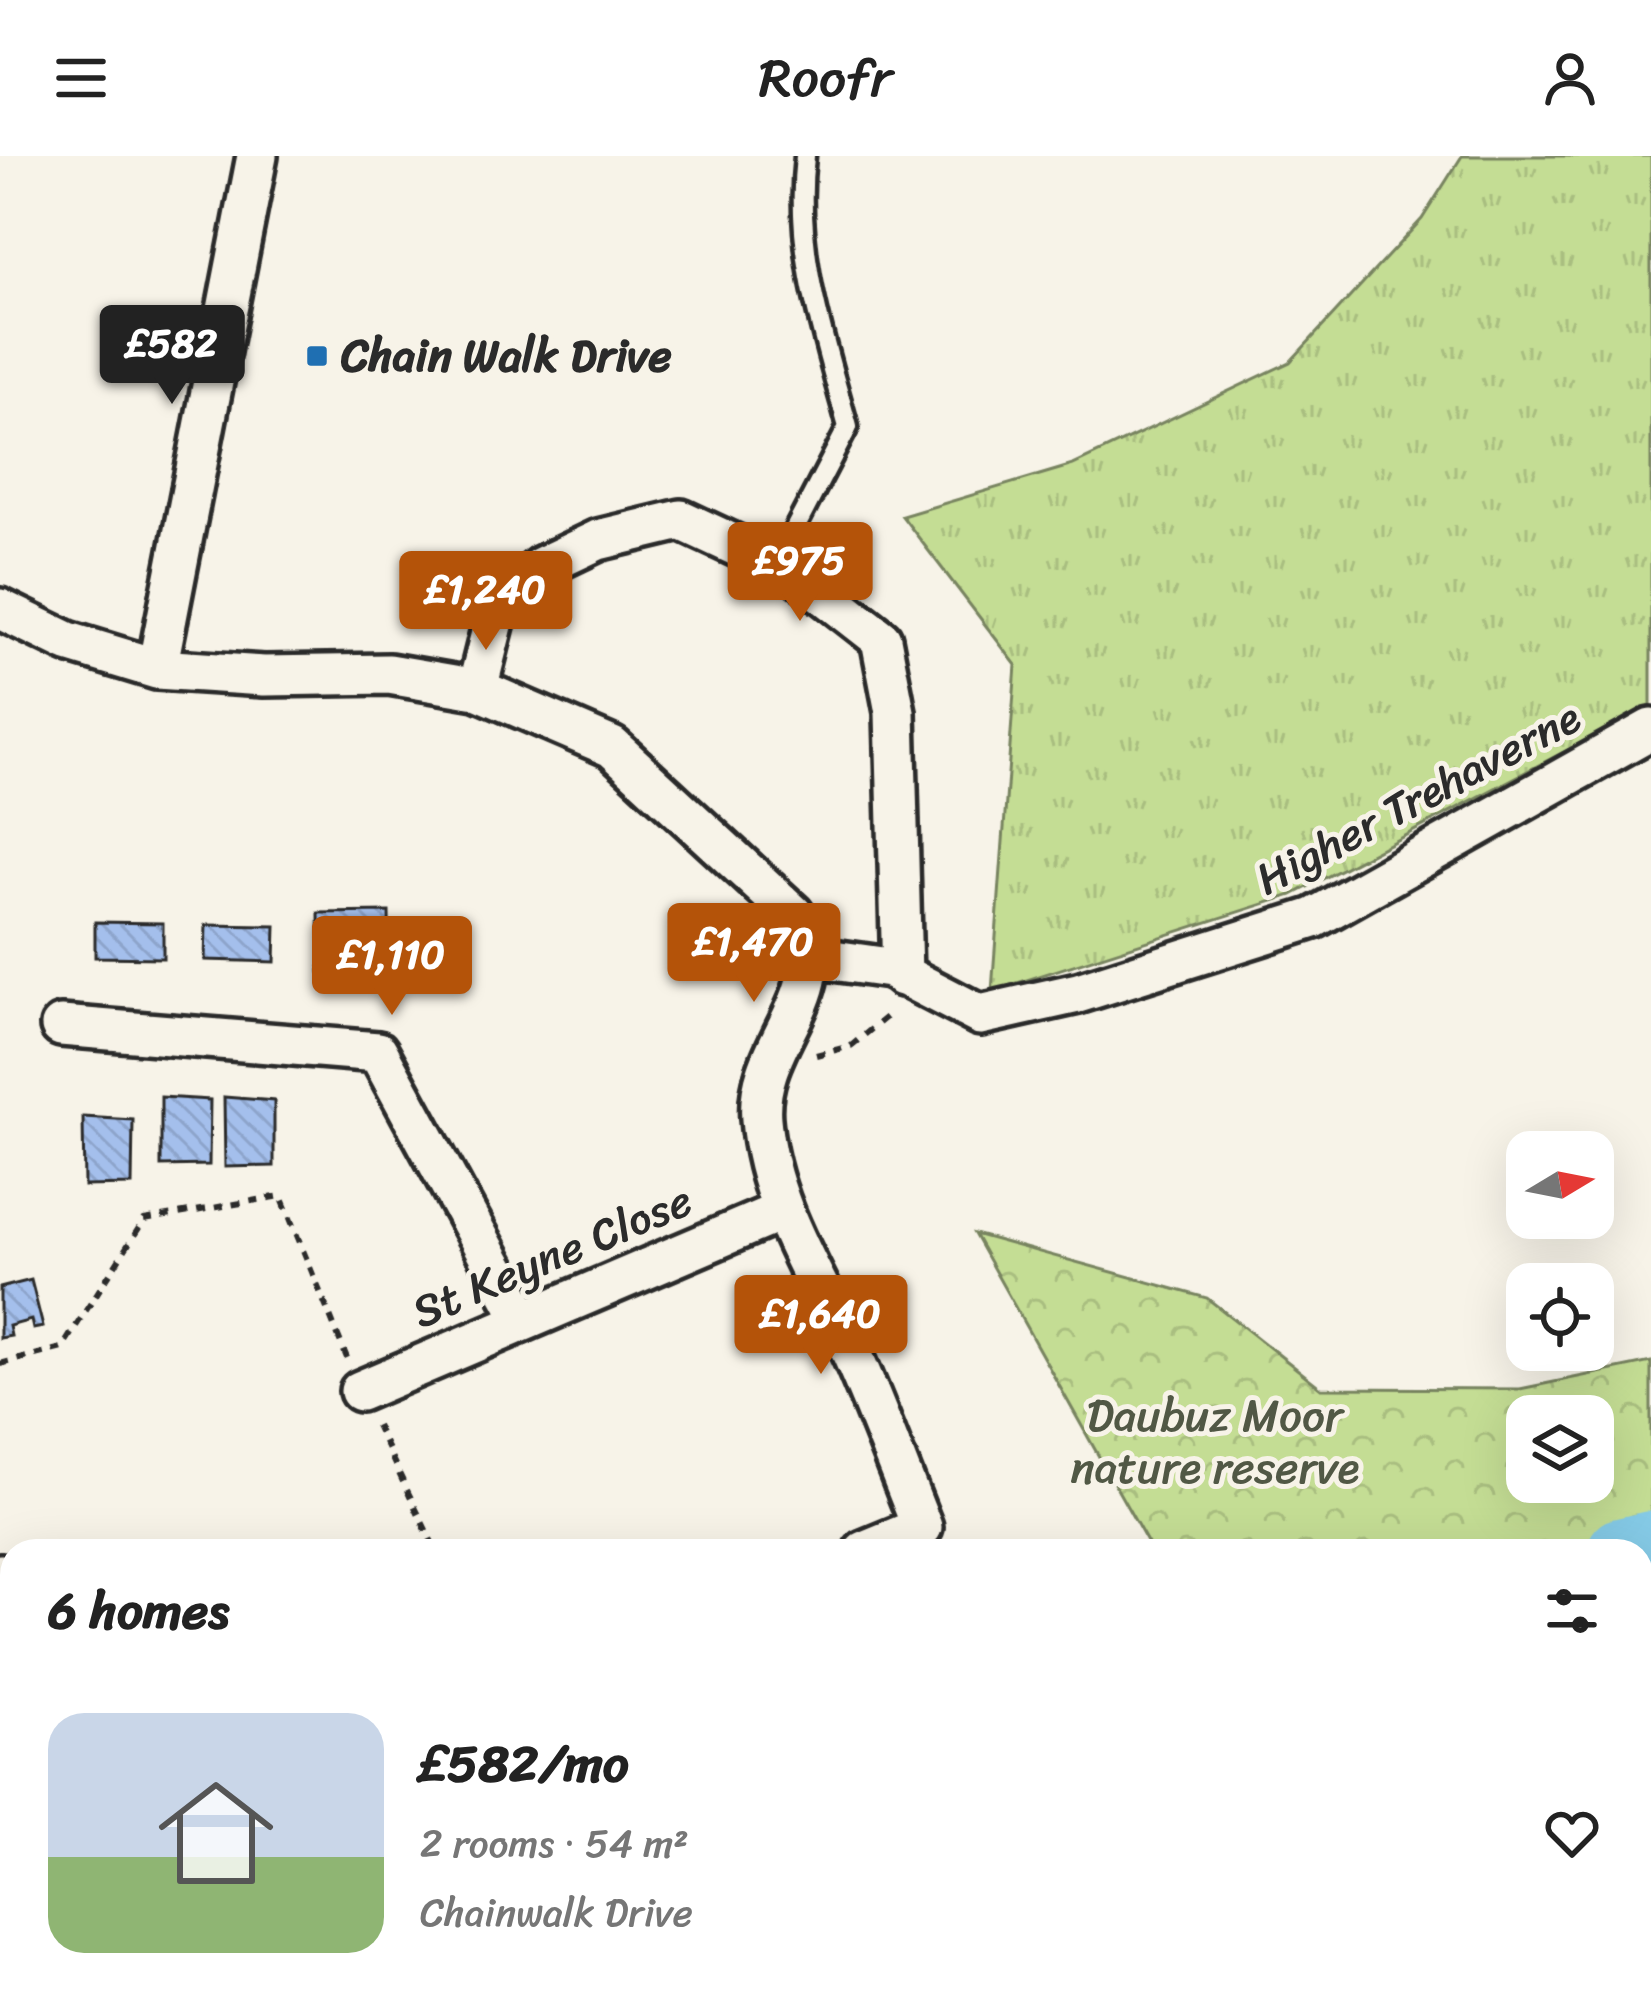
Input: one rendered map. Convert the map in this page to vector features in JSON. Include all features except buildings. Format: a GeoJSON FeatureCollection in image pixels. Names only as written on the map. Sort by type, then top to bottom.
{"type":"FeatureCollection","features":[{"type":"Feature","properties":{"kind":"street"},"geometry":{"type":"LineString","coordinates":[[157,669],[257,156]]}},
{"type":"Feature","properties":{"kind":"street"},"geometry":{"type":"LineString","coordinates":[[477,689],[498,605],[541,567],[598,540],[682,520],[799,575],[881,639],[895,712],[902,976]]}},
{"type":"Feature","properties":{"kind":"street"},"geometry":{"type":"LineString","coordinates":[[0,609],[68,642],[157,669],[264,676],[389,674],[477,689],[612,747],[793,914],[808,937],[812,970],[766,1070],[762,1129],[782,1211],[854,1358],[922,1527],[893,1539]]}},
{"type":"Feature","properties":{"kind":"street","name":"Higher Trehaverne"},"geometry":{"type":"LineString","coordinates":[[812,957],[890,968],[980,1015],[1078,993],[1314,918],[1651,729]]}},
{"type":"Feature","properties":{"kind":"street"},"geometry":{"type":"LineString","coordinates":[[61,1026],[378,1052],[523,1319]]}},
{"type":"Feature","properties":{"kind":"street","name":"St Keyne Close"},"geometry":{"type":"LineString","coordinates":[[360,1390],[782,1211]]}},
{"type":"Feature","properties":{"kind":"lane"},"geometry":{"type":"LineString","coordinates":[[776,565],[848,427],[804,266],[800,223],[805,156]]}},
{"type":"Feature","properties":{"kind":"path"},"geometry":{"type":"LineString","coordinates":[[766,1070],[851,1046],[896,1008],[902,976]]}},
{"type":"Feature","properties":{"kind":"path"},"geometry":{"type":"LineString","coordinates":[[0,1364],[62,1348],[143,1220],[281,1196],[360,1390],[430,1539]]}},
{"type":"Feature","properties":{"kind":"green space"},"geometry":{"type":"Polygon","coordinates":[[[1462,156],[1651,156],[1651,706],[1292,895],[992,991],[1016,665],[902,516],[1073,465],[1290,362],[1422,219],[1462,156]]]}},
{"type":"Feature","properties":{"kind":"green space","name":"Daubuz Moor nature reserve"},"geometry":{"type":"Polygon","coordinates":[[[974,1234],[1207,1298],[1321,1388],[1520,1389],[1651,1362],[1651,1539],[1145,1539],[974,1234]]]}},
{"type":"Feature","properties":{"kind":"place","name":"Chain Walk Drive"},"geometry":{"type":"Point","coordinates":[317,356]}}]}
